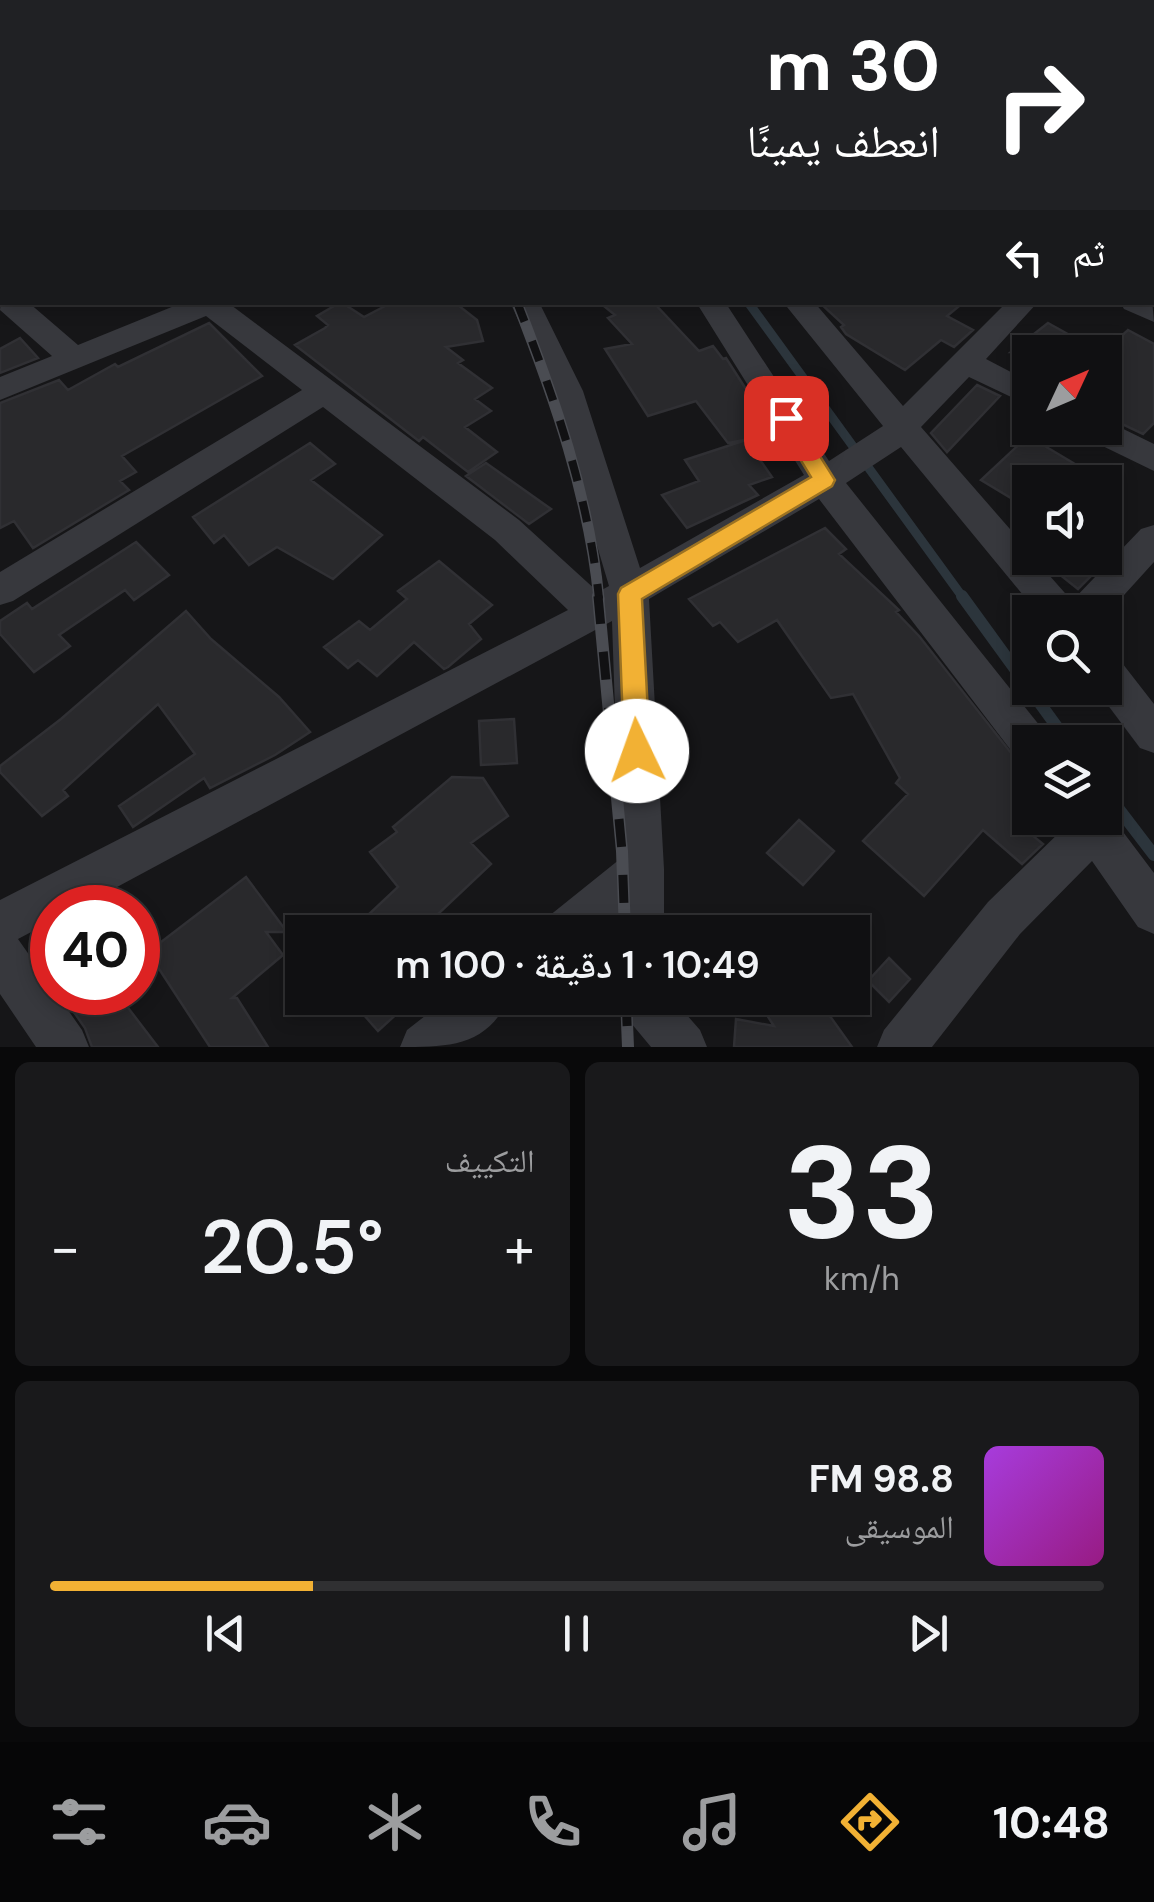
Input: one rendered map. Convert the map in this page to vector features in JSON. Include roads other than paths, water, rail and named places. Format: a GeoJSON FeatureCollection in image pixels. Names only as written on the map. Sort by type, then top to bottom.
{"type":"FeatureCollection","features":[{"type":"Feature","properties":{"kind":"street"},"geometry":{"type":"LineString","coordinates":[[12,305],[74,359]]}},
{"type":"Feature","properties":{"kind":"street"},"geometry":{"type":"LineString","coordinates":[[0,389],[204,305]]}},
{"type":"Feature","properties":{"kind":"street"},"geometry":{"type":"LineString","coordinates":[[212,305],[507,530],[613,604]]}},
{"type":"Feature","properties":{"kind":"street"},"geometry":{"type":"LineString","coordinates":[[525,305],[567,391],[613,604],[642,869],[641,915]]}},
{"type":"Feature","properties":{"kind":"street"},"geometry":{"type":"LineString","coordinates":[[712,305],[1016,725]]}},
{"type":"Feature","properties":{"kind":"street"},"geometry":{"type":"LineString","coordinates":[[798,305],[897,432],[1044,595]]}},
{"type":"Feature","properties":{"kind":"street"},"geometry":{"type":"LineString","coordinates":[[0,924],[613,604],[832,475],[897,432],[1021,305]]}},
{"type":"Feature","properties":{"kind":"street"},"geometry":{"type":"LineString","coordinates":[[964,361],[1012,386]]}},
{"type":"Feature","properties":{"kind":"street"},"geometry":{"type":"LineString","coordinates":[[2,584],[325,391]]}},
{"type":"Feature","properties":{"kind":"street"},"geometry":{"type":"LineString","coordinates":[[1122,443],[1154,459]]}},
{"type":"Feature","properties":{"kind":"street"},"geometry":{"type":"LineString","coordinates":[[1101,595],[1154,539]]}},
{"type":"Feature","properties":{"kind":"street"},"geometry":{"type":"LineString","coordinates":[[1122,692],[1154,734]]}},
{"type":"Feature","properties":{"kind":"street"},"geometry":{"type":"LineString","coordinates":[[901,1047],[1004,918],[1079,835]]}},
{"type":"Feature","properties":{"kind":"street"},"geometry":{"type":"LineString","coordinates":[[1100,835],[1154,911]]}},
{"type":"Feature","properties":{"kind":"street"},"geometry":{"type":"LineString","coordinates":[[585,915],[642,869]]}},
{"type":"Feature","properties":{"kind":"street"},"geometry":{"type":"LineString","coordinates":[[0,954],[65,1047]]}},
{"type":"Feature","properties":{"kind":"street"},"geometry":{"type":"LineString","coordinates":[[424,1047],[464,1015]]}},
{"type":"Feature","properties":{"kind":"street"},"geometry":{"type":"LineString","coordinates":[[643,1015],[683,1047]]}},
{"type":"Feature","properties":{"kind":"waterway"},"geometry":{"type":"LineString","coordinates":[[750,305],[964,599]]}},
{"type":"Feature","properties":{"kind":"waterway"},"geometry":{"type":"LineString","coordinates":[[962,596],[1056,725]]}},
{"type":"Feature","properties":{"kind":"waterway"},"geometry":{"type":"LineString","coordinates":[[1122,813],[1154,855]]}},
{"type":"Feature","properties":{"kind":"railway"},"geometry":{"type":"LineString","coordinates":[[518,305],[568,448],[587,522],[599,599]]}},
{"type":"Feature","properties":{"kind":"railway"},"geometry":{"type":"LineString","coordinates":[[598,596],[624,915]]}},
{"type":"Feature","properties":{"kind":"railway"},"geometry":{"type":"LineString","coordinates":[[627,1015],[628,1047]]}}]}
